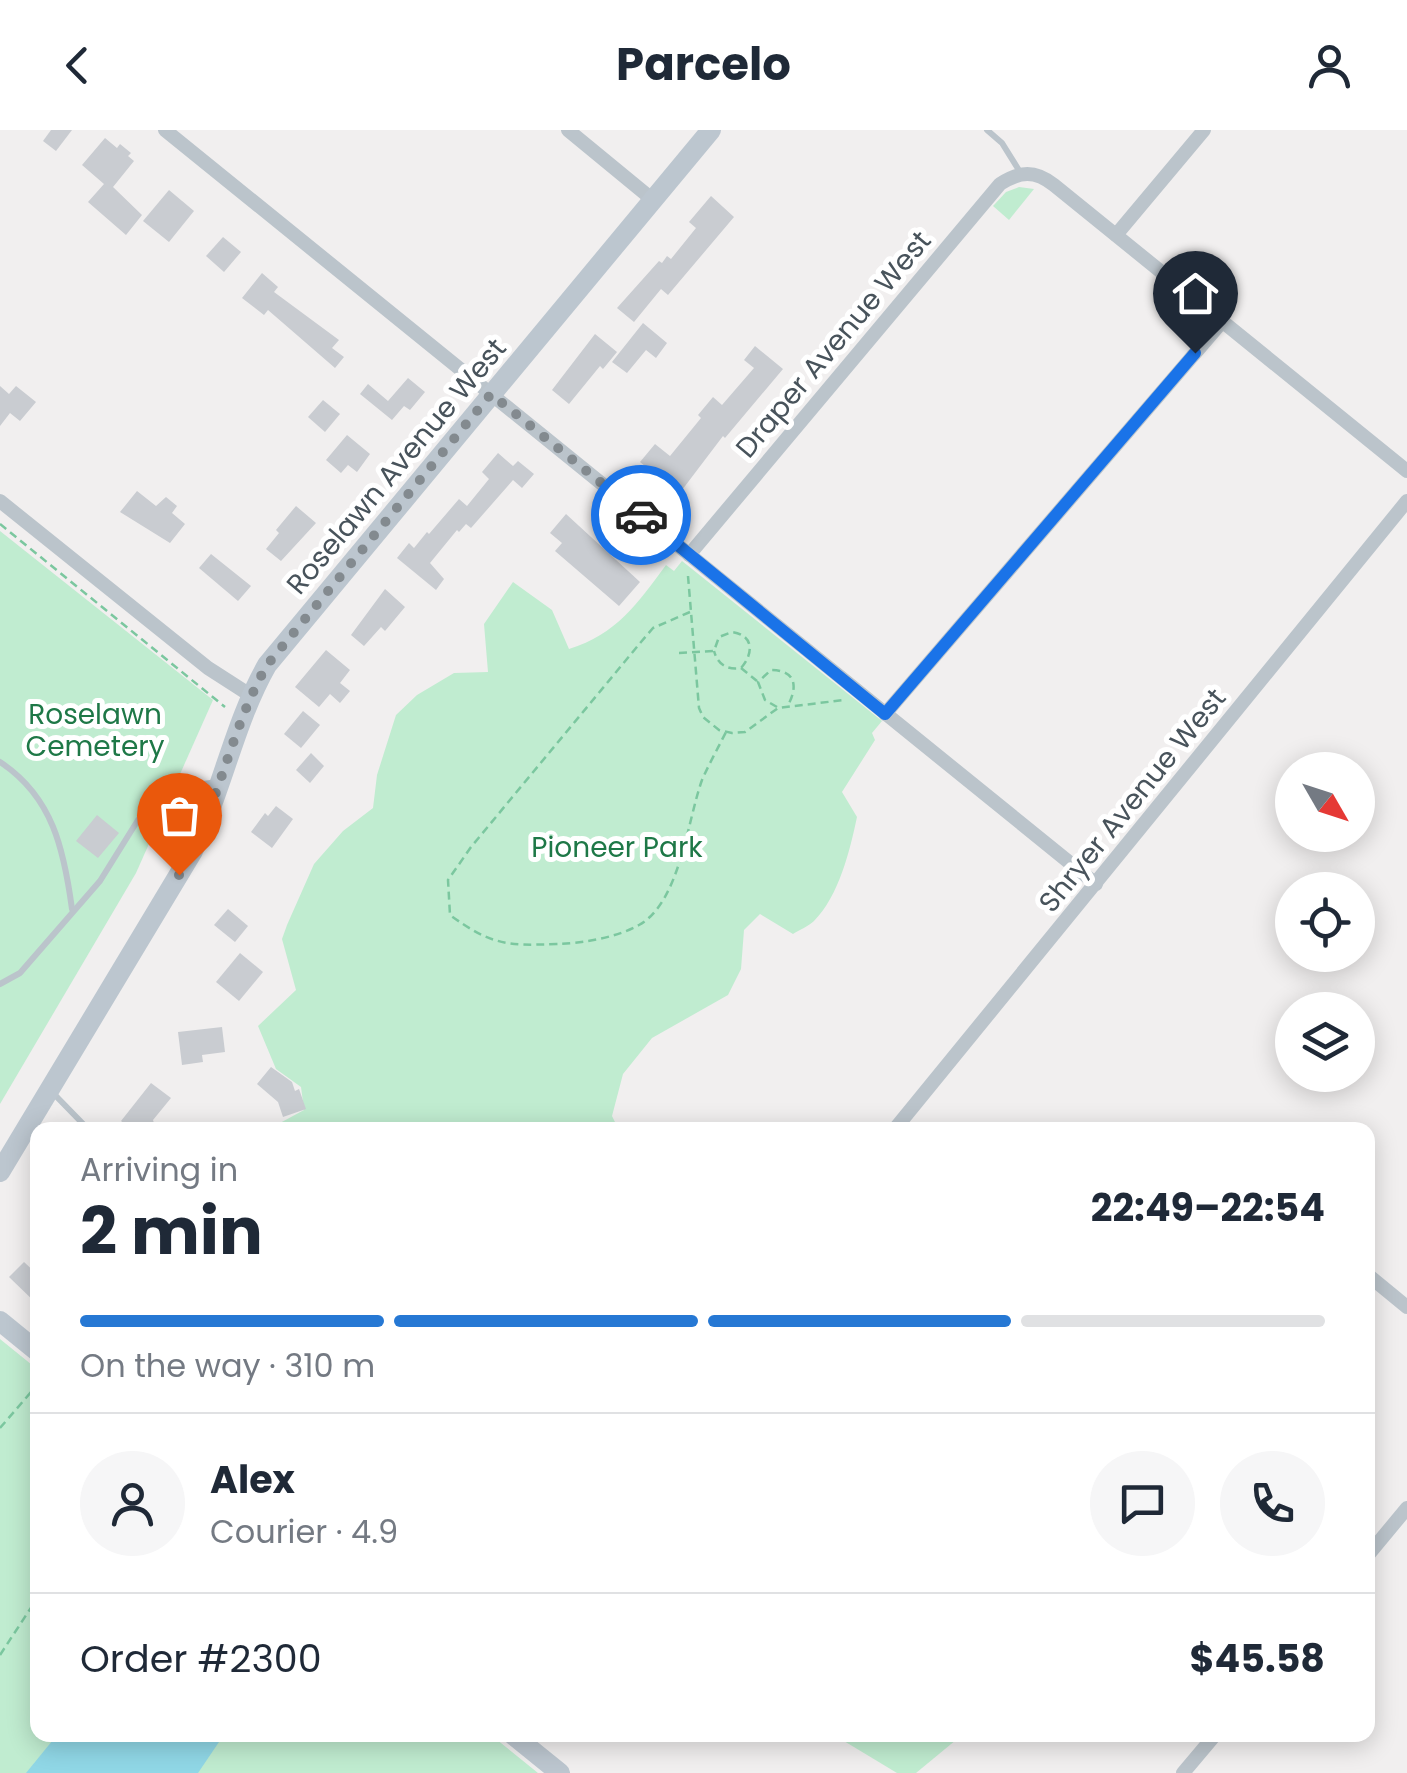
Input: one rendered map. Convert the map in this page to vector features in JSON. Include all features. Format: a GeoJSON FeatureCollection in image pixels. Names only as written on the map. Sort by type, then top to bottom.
{"type":"FeatureCollection","features":[{"type":"Feature","properties":{"kind":"street"},"geometry":{"type":"LineString","coordinates":[[165,130],[1096,884]]}},
{"type":"Feature","properties":{"kind":"street"},"geometry":{"type":"LineString","coordinates":[[568,130],[653,200]]}},
{"type":"Feature","properties":{"kind":"street","name":"Roselawn Avenue West"},"geometry":{"type":"LineString","coordinates":[[0,1172],[193,852],[222,782],[250,695],[291,635],[711,130]]}},
{"type":"Feature","properties":{"kind":"street"},"geometry":{"type":"LineString","coordinates":[[1116,235],[1204,130]]}},
{"type":"Feature","properties":{"kind":"street"},"geometry":{"type":"LineString","coordinates":[[1021,174],[1043,176],[1407,471]]}},
{"type":"Feature","properties":{"kind":"street","name":"Draper Avenue West"},"geometry":{"type":"LineString","coordinates":[[692,557],[1000,184],[1021,174]]}},
{"type":"Feature","properties":{"kind":"street"},"geometry":{"type":"LineString","coordinates":[[885,714],[1221,323]]}},
{"type":"Feature","properties":{"kind":"street"},"geometry":{"type":"LineString","coordinates":[[0,501],[208,668],[250,695]]}},
{"type":"Feature","properties":{"kind":"street","name":"Shryer Avenue West"},"geometry":{"type":"LineString","coordinates":[[901,1122],[1407,501]]}},
{"type":"Feature","properties":{"kind":"street"},"geometry":{"type":"LineString","coordinates":[[1375,1281],[1407,1307]]}},
{"type":"Feature","properties":{"kind":"street"},"geometry":{"type":"LineString","coordinates":[[0,1321],[30,1345]]}},
{"type":"Feature","properties":{"kind":"street"},"geometry":{"type":"LineString","coordinates":[[1375,1547],[1407,1508]]}},
{"type":"Feature","properties":{"kind":"street"},"geometry":{"type":"LineString","coordinates":[[522,1742],[560,1773]]}},
{"type":"Feature","properties":{"kind":"street"},"geometry":{"type":"LineString","coordinates":[[1183,1773],[1209,1742]]}},
{"type":"Feature","properties":{"kind":"lane"},"geometry":{"type":"LineString","coordinates":[[987,130],[1002,142],[1021,174]]}},
{"type":"Feature","properties":{"kind":"lane"},"geometry":{"type":"LineString","coordinates":[[0,762],[38,798],[56,829],[72,910]]}},
{"type":"Feature","properties":{"kind":"lane"},"geometry":{"type":"LineString","coordinates":[[0,984],[20,973],[100,881],[138,820],[154,804],[176,788],[222,782]]}},
{"type":"Feature","properties":{"kind":"lane"},"geometry":{"type":"LineString","coordinates":[[48,1088],[81,1122]]}},
{"type":"Feature","properties":{"kind":"path"},"geometry":{"type":"LineString","coordinates":[[0,524],[225,708]]}},
{"type":"Feature","properties":{"kind":"path"},"geometry":{"type":"LineString","coordinates":[[692,557],[688,570],[690,612],[703,717],[726,732],[745,732],[778,708],[848,699],[856,690]]}},
{"type":"Feature","properties":{"kind":"path"},"geometry":{"type":"LineString","coordinates":[[690,612],[654,628],[640,642],[471,846],[448,880],[450,915],[480,937],[520,945],[582,942],[640,925],[660,904],[674,878],[702,781],[726,732]]}},
{"type":"Feature","properties":{"kind":"path"},"geometry":{"type":"LineString","coordinates":[[740,633],[746,637],[750,653],[740,668],[730,670],[714,651],[719,637],[740,633]]}},
{"type":"Feature","properties":{"kind":"path"},"geometry":{"type":"LineString","coordinates":[[679,653],[714,651]]}},
{"type":"Feature","properties":{"kind":"path"},"geometry":{"type":"LineString","coordinates":[[740,668],[758,682],[765,700],[778,708]]}},
{"type":"Feature","properties":{"kind":"path"},"geometry":{"type":"LineString","coordinates":[[758,682],[771,670],[792,677],[796,688],[787,707]]}},
{"type":"Feature","properties":{"kind":"path"},"geometry":{"type":"LineString","coordinates":[[0,1428],[30,1393]]}},
{"type":"Feature","properties":{"kind":"path"},"geometry":{"type":"LineString","coordinates":[[0,1656],[30,1609]]}},
{"type":"Feature","properties":{"kind":"green space"},"geometry":{"type":"Polygon","coordinates":[[[1019,187],[1034,189],[1009,220],[993,206],[1006,192],[1019,187]]]}},
{"type":"Feature","properties":{"kind":"green space","name":"Roselawn Cemetery"},"geometry":{"type":"Polygon","coordinates":[[[0,531],[213,700],[136,873],[0,1104],[0,531]]]}},
{"type":"Feature","properties":{"kind":"green space","name":"Pioneer Park"},"geometry":{"type":"Polygon","coordinates":[[[682,561],[882,721],[872,733],[875,740],[842,792],[857,817],[842,872],[823,911],[793,934],[760,914],[744,930],[741,969],[728,995],[652,1038],[623,1074],[612,1116],[615,1122],[282,1122],[304,1110],[301,1087],[276,1069],[258,1026],[296,990],[282,939],[314,864],[343,831],[373,808],[377,775],[396,715],[417,695],[454,673],[488,672],[484,624],[513,582],[552,610],[569,649],[613,626],[666,565],[674,571],[682,561]]]}},
{"type":"Feature","properties":{"kind":"green space"},"geometry":{"type":"Polygon","coordinates":[[[0,1339],[30,1363],[30,1742],[500,1742],[538,1773],[0,1773],[0,1339]]]}},
{"type":"Feature","properties":{"kind":"green space"},"geometry":{"type":"Polygon","coordinates":[[[846,1742],[954,1742],[916,1773],[897,1773],[846,1742]]]}},
{"type":"Feature","properties":{"kind":"water"},"geometry":{"type":"Polygon","coordinates":[[[51,1742],[219,1742],[198,1773],[26,1773],[51,1742]]]}},
{"type":"Feature","properties":{"kind":"building"},"geometry":{"type":"Polygon","coordinates":[[[51,130],[72,130],[56,151],[43,141],[51,130]]]}},
{"type":"Feature","properties":{"kind":"building"},"geometry":{"type":"Polygon","coordinates":[[[105,138],[117,148],[120,144],[134,161],[113,187],[142,215],[126,235],[88,202],[104,184],[82,165],[105,138]]]}},
{"type":"Feature","properties":{"kind":"building"},"geometry":{"type":"Polygon","coordinates":[[[169,190],[194,211],[169,242],[143,221],[169,190]]]}},
{"type":"Feature","properties":{"kind":"building"},"geometry":{"type":"Polygon","coordinates":[[[711,196],[734,217],[668,295],[661,289],[634,322],[617,308],[659,261],[662,263],[667,256],[671,259],[696,228],[689,222],[711,196]]]}},
{"type":"Feature","properties":{"kind":"building"},"geometry":{"type":"Polygon","coordinates":[[[223,237],[241,252],[224,272],[206,256],[223,237]]]}},
{"type":"Feature","properties":{"kind":"building"},"geometry":{"type":"Polygon","coordinates":[[[262,273],[278,287],[274,292],[339,340],[332,348],[344,357],[335,368],[268,310],[264,315],[242,298],[262,273]]]}},
{"type":"Feature","properties":{"kind":"building"},"geometry":{"type":"Polygon","coordinates":[[[643,323],[667,343],[656,358],[646,350],[627,373],[612,362],[643,323]]]}},
{"type":"Feature","properties":{"kind":"building"},"geometry":{"type":"Polygon","coordinates":[[[595,334],[617,352],[569,404],[552,390],[595,334]]]}},
{"type":"Feature","properties":{"kind":"building"},"geometry":{"type":"Polygon","coordinates":[[[755,346],[783,369],[723,436],[679,494],[640,462],[655,444],[670,456],[713,397],[722,405],[754,368],[744,360],[755,346]]]}},
{"type":"Feature","properties":{"kind":"building"},"geometry":{"type":"Polygon","coordinates":[[[408,378],[425,392],[410,410],[404,406],[392,420],[360,394],[368,384],[388,401],[408,378]]]}},
{"type":"Feature","properties":{"kind":"building"},"geometry":{"type":"Polygon","coordinates":[[[0,386],[9,394],[16,386],[36,402],[20,421],[10,413],[0,426],[0,386]]]}},
{"type":"Feature","properties":{"kind":"building"},"geometry":{"type":"Polygon","coordinates":[[[323,400],[340,414],[325,432],[308,417],[323,400]]]}},
{"type":"Feature","properties":{"kind":"building"},"geometry":{"type":"Polygon","coordinates":[[[347,435],[370,454],[357,472],[348,465],[341,473],[326,460],[347,435]]]}},
{"type":"Feature","properties":{"kind":"building"},"geometry":{"type":"Polygon","coordinates":[[[498,453],[513,466],[518,461],[534,474],[522,488],[513,480],[471,528],[466,524],[457,530],[430,563],[444,579],[436,590],[397,558],[409,543],[414,548],[429,534],[459,499],[467,506],[489,479],[482,472],[498,453]]]}},
{"type":"Feature","properties":{"kind":"building"},"geometry":{"type":"Polygon","coordinates":[[[137,491],[156,506],[166,497],[177,506],[172,513],[185,524],[170,543],[120,512],[137,491]]]}},
{"type":"Feature","properties":{"kind":"building"},"geometry":{"type":"Polygon","coordinates":[[[296,506],[316,523],[281,561],[266,549],[296,506]]]}},
{"type":"Feature","properties":{"kind":"building"},"geometry":{"type":"Polygon","coordinates":[[[566,514],[640,582],[619,606],[555,551],[562,543],[550,533],[566,514]]]}},
{"type":"Feature","properties":{"kind":"building"},"geometry":{"type":"Polygon","coordinates":[[[211,554],[251,586],[238,601],[199,568],[211,554]]]}},
{"type":"Feature","properties":{"kind":"building"},"geometry":{"type":"Polygon","coordinates":[[[385,589],[405,607],[385,631],[381,627],[364,646],[351,635],[385,589]]]}},
{"type":"Feature","properties":{"kind":"building"},"geometry":{"type":"Polygon","coordinates":[[[326,650],[350,670],[340,683],[350,691],[340,703],[330,694],[319,707],[295,687],[326,650]]]}},
{"type":"Feature","properties":{"kind":"building"},"geometry":{"type":"Polygon","coordinates":[[[303,711],[320,725],[301,748],[284,734],[303,711]]]}},
{"type":"Feature","properties":{"kind":"building"},"geometry":{"type":"Polygon","coordinates":[[[311,753],[324,766],[310,783],[296,770],[311,753]]]}},
{"type":"Feature","properties":{"kind":"building"},"geometry":{"type":"Polygon","coordinates":[[[276,806],[293,819],[272,848],[251,832],[265,813],[268,816],[276,806]]]}},
{"type":"Feature","properties":{"kind":"building"},"geometry":{"type":"Polygon","coordinates":[[[97,815],[119,833],[98,858],[76,841],[97,815]]]}},
{"type":"Feature","properties":{"kind":"building"},"geometry":{"type":"Polygon","coordinates":[[[228,909],[248,926],[235,942],[214,925],[228,909]]]}},
{"type":"Feature","properties":{"kind":"building"},"geometry":{"type":"Polygon","coordinates":[[[240,953],[263,972],[239,1001],[216,982],[240,953]]]}},
{"type":"Feature","properties":{"kind":"building"},"geometry":{"type":"Polygon","coordinates":[[[222,1027],[225,1052],[202,1055],[203,1062],[182,1065],[178,1032],[222,1027]]]}},
{"type":"Feature","properties":{"kind":"building"},"geometry":{"type":"Polygon","coordinates":[[[271,1067],[292,1082],[295,1091],[299,1089],[306,1109],[283,1117],[278,1102],[257,1084],[271,1067]]]}},
{"type":"Feature","properties":{"kind":"building"},"geometry":{"type":"Polygon","coordinates":[[[151,1083],[171,1098],[154,1122],[121,1121],[151,1083]]]}},
{"type":"Feature","properties":{"kind":"building"},"geometry":{"type":"Polygon","coordinates":[[[24,1262],[30,1268],[30,1297],[9,1277],[24,1262]]]}},
{"type":"Feature","properties":{"kind":"way so far"},"geometry":{"type":"LineString","coordinates":[[179,875],[212,810],[250,695],[267,665],[491,394],[641,515]]}},
{"type":"Feature","properties":{"kind":"route"},"geometry":{"type":"LineString","coordinates":[[641,515],[885,714],[1195,353]]}}]}
